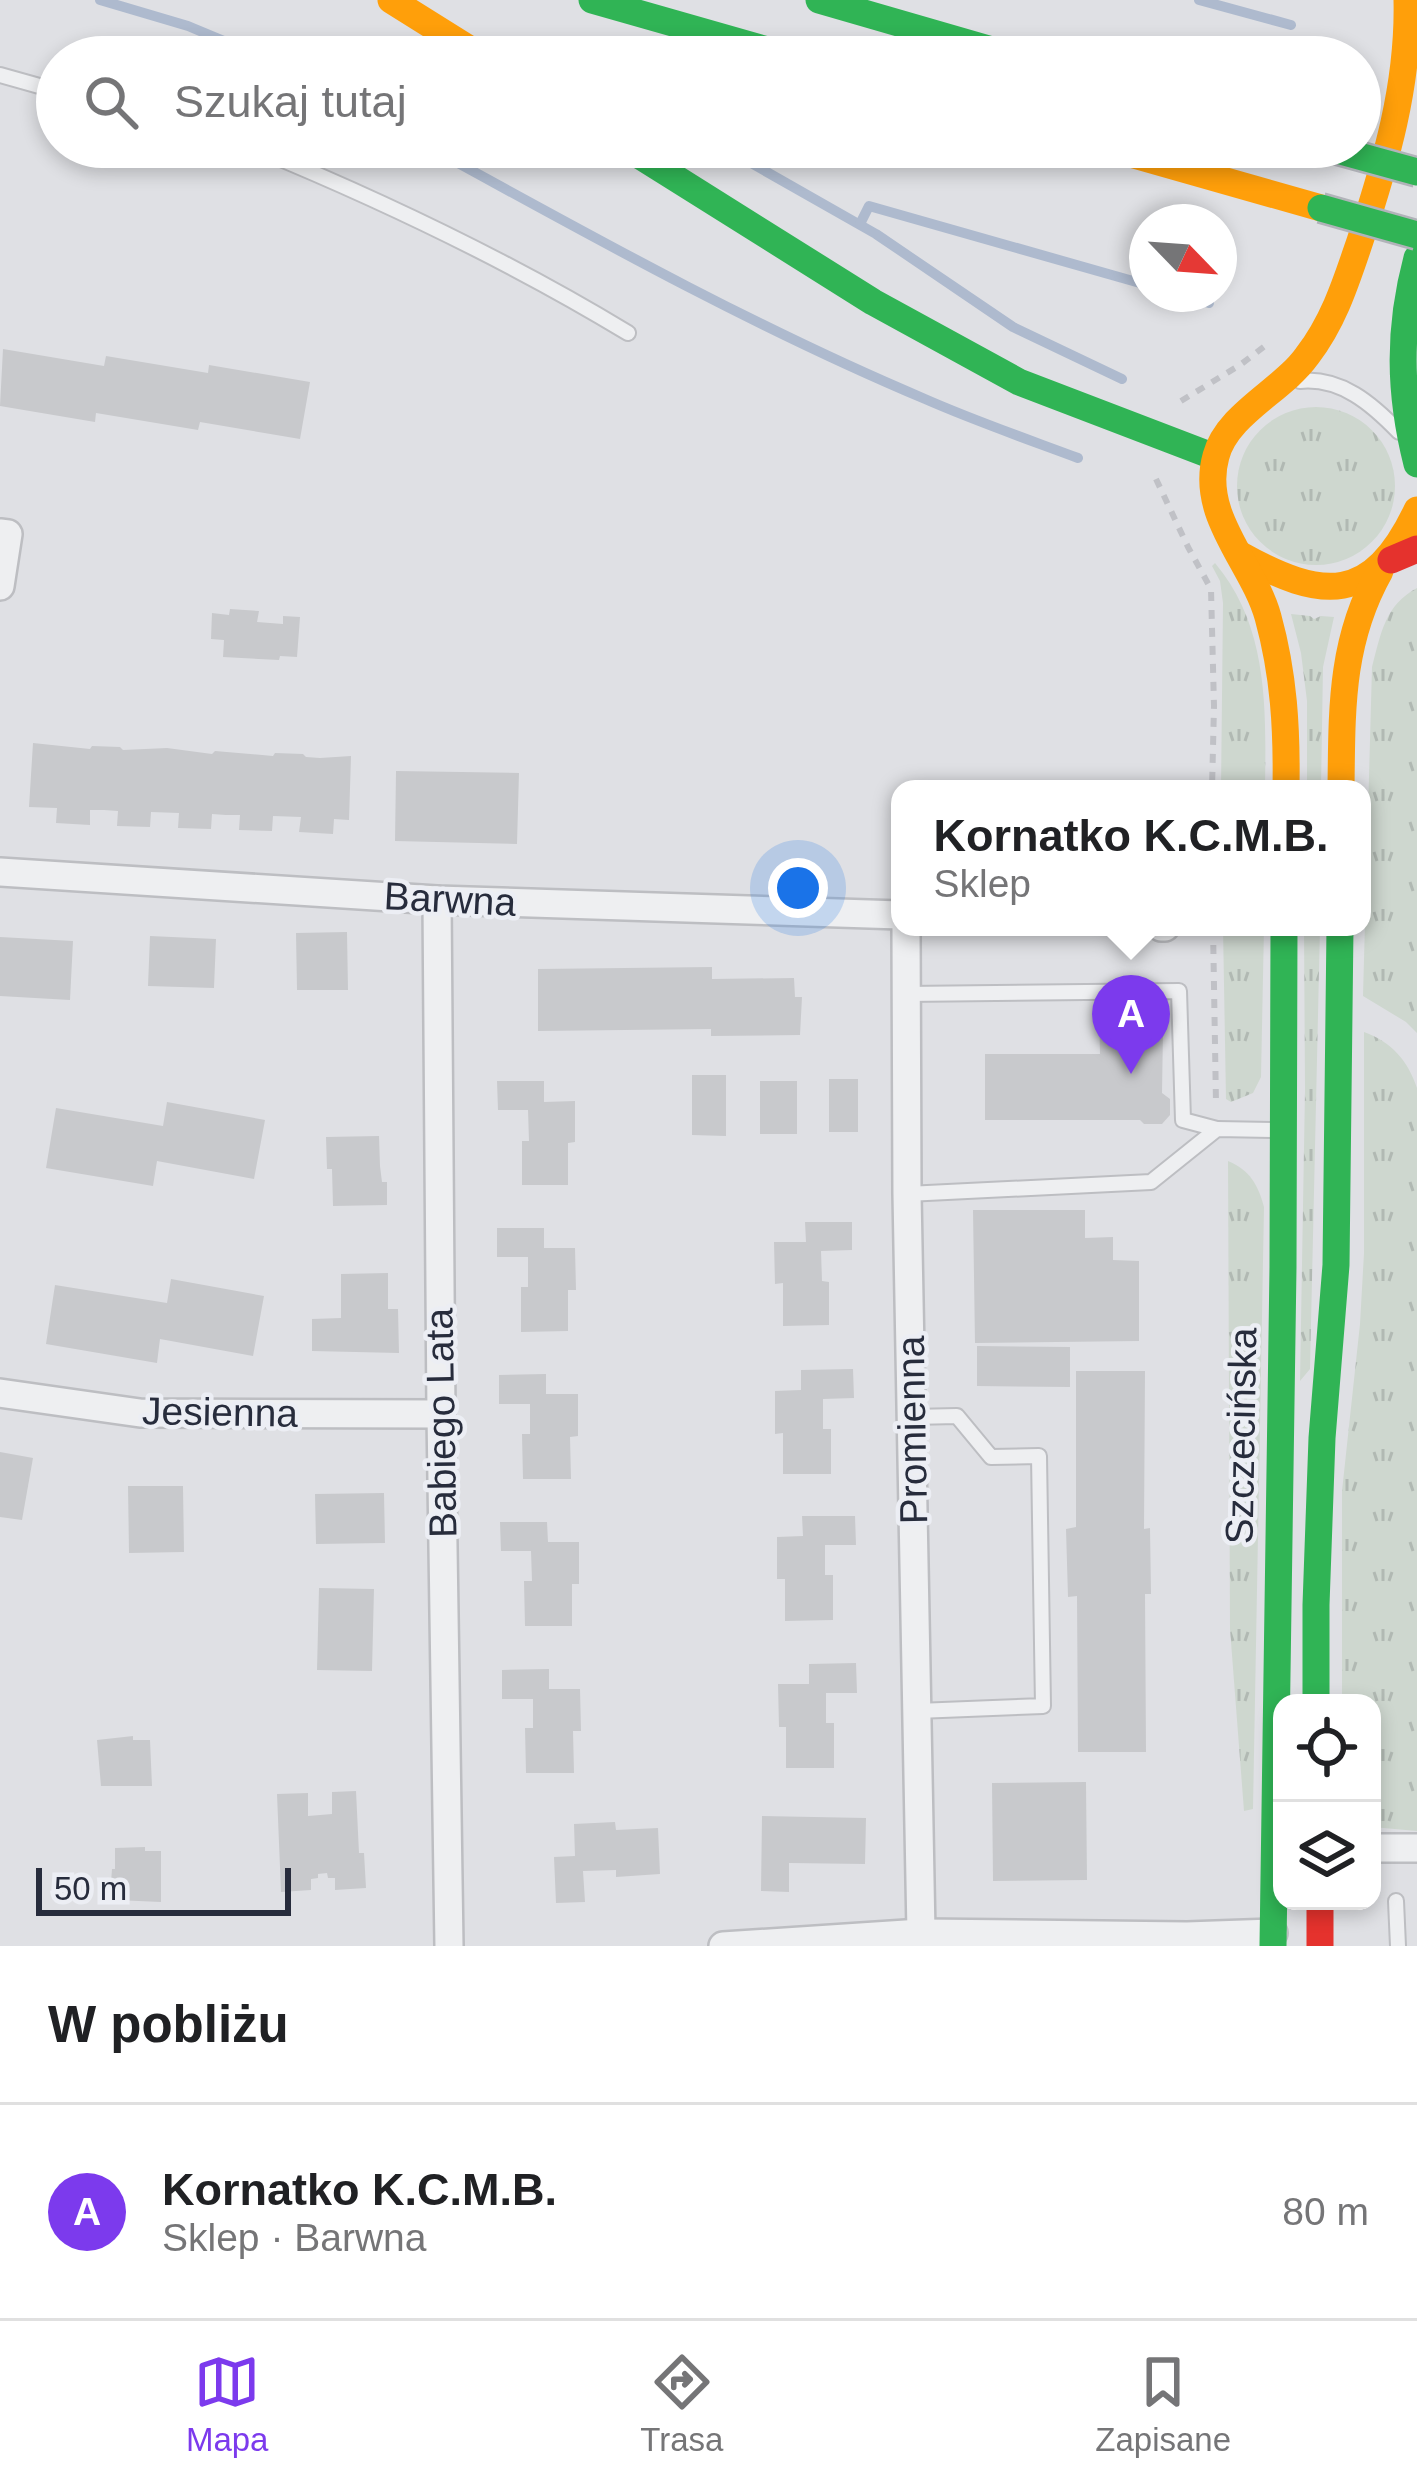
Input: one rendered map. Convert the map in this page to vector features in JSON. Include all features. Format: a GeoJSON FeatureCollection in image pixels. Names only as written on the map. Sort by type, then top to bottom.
{"type":"FeatureCollection","features":[{"type":"Feature","properties":{"kind":"main road"},"geometry":{"type":"LineString","coordinates":[[391,0],[448,36]]}},
{"type":"Feature","properties":{"kind":"main road"},"geometry":{"type":"LineString","coordinates":[[592,0],[718,36]]}},
{"type":"Feature","properties":{"kind":"main road"},"geometry":{"type":"LineString","coordinates":[[819,0],[943,36]]}},
{"type":"Feature","properties":{"kind":"main road"},"geometry":{"type":"LineString","coordinates":[[1381,161],[1406,59],[1407,0]]}},
{"type":"Feature","properties":{"kind":"main road"},"geometry":{"type":"LineString","coordinates":[[1381,162],[1417,172]]}},
{"type":"Feature","properties":{"kind":"main road"},"geometry":{"type":"LineString","coordinates":[[659,168],[873,302],[1019,382],[1215,457]]}},
{"type":"Feature","properties":{"kind":"main road"},"geometry":{"type":"LineString","coordinates":[[1180,168],[1417,235]]}},
{"type":"Feature","properties":{"kind":"main road"},"geometry":{"type":"LineString","coordinates":[[1286,780],[1288,724],[1277,649],[1259,591],[1226,537],[1214,503],[1215,457],[1235,422],[1279,388],[1323,336],[1337,308],[1379,168]]}},
{"type":"Feature","properties":{"kind":"main road"},"geometry":{"type":"LineString","coordinates":[[1415,457],[1400,375],[1406,304],[1417,258]]}},
{"type":"Feature","properties":{"kind":"main road"},"geometry":{"type":"LineString","coordinates":[[1341,780],[1343,671],[1354,621],[1364,597],[1396,560],[1417,510]]}},
{"type":"Feature","properties":{"kind":"main road"},"geometry":{"type":"LineString","coordinates":[[1239,554],[1291,582],[1311,585],[1349,585],[1396,560]]}},
{"type":"Feature","properties":{"kind":"main road","name":"Szczecińska"},"geometry":{"type":"LineString","coordinates":[[1273,1940],[1284,936]]}},
{"type":"Feature","properties":{"kind":"main road","name":"Szczecińska"},"geometry":{"type":"LineString","coordinates":[[1316,1694],[1322,1438],[1336,1265],[1340,936]]}},
{"type":"Feature","properties":{"kind":"main road"},"geometry":{"type":"LineString","coordinates":[[1319,1910],[1320,1946]]}},
{"type":"Feature","properties":{"kind":"street"},"geometry":{"type":"LineString","coordinates":[[0,586],[4,533]]}},
{"type":"Feature","properties":{"kind":"street","name":"Barwna"},"geometry":{"type":"LineString","coordinates":[[0,872],[437,900],[891,915]]}},
{"type":"Feature","properties":{"kind":"street","name":"Babiego Lata"},"geometry":{"type":"LineString","coordinates":[[437,900],[449,1946]]}},
{"type":"Feature","properties":{"kind":"street","name":"Promienna"},"geometry":{"type":"LineString","coordinates":[[905,936],[921,1933]]}},
{"type":"Feature","properties":{"kind":"street","name":"Jesienna"},"geometry":{"type":"LineString","coordinates":[[0,1393],[140,1413],[441,1414]]}},
{"type":"Feature","properties":{"kind":"street"},"geometry":{"type":"LineString","coordinates":[[1381,1848],[1417,1848]]}},
{"type":"Feature","properties":{"kind":"street"},"geometry":{"type":"LineString","coordinates":[[723,1946],[921,1933],[1273,1940]]}},
{"type":"Feature","properties":{"kind":"lane"},"geometry":{"type":"LineString","coordinates":[[0,75],[36,85]]}},
{"type":"Feature","properties":{"kind":"lane"},"geometry":{"type":"LineString","coordinates":[[304,168],[558,291],[628,333]]}},
{"type":"Feature","properties":{"kind":"lane"},"geometry":{"type":"LineString","coordinates":[[1279,388],[1305,380],[1348,391],[1375,408],[1415,457]]}},
{"type":"Feature","properties":{"kind":"lane"},"geometry":{"type":"LineString","coordinates":[[906,994],[1179,991],[1183,1120],[1217,1129],[1284,1130]]}},
{"type":"Feature","properties":{"kind":"lane"},"geometry":{"type":"LineString","coordinates":[[907,1194],[1151,1182],[1217,1129]]}},
{"type":"Feature","properties":{"kind":"lane"},"geometry":{"type":"LineString","coordinates":[[912,1417],[957,1416],[991,1456],[1039,1456],[1043,1660],[1043,1706],[916,1711]]}},
{"type":"Feature","properties":{"kind":"lane"},"geometry":{"type":"LineString","coordinates":[[1396,1901],[1398,1946]]}},
{"type":"Feature","properties":{"kind":"path"},"geometry":{"type":"LineString","coordinates":[[1213,936],[1217,1129]]}},
{"type":"Feature","properties":{"kind":"green space"},"geometry":{"type":"Polygon","coordinates":[[[1316,407],[1346,413],[1372,430],[1389,456],[1395,486],[1389,516],[1372,542],[1346,559],[1316,565],[1286,559],[1260,542],[1243,516],[1237,486],[1243,456],[1260,430],[1286,413],[1316,407]]]}},
{"type":"Feature","properties":{"kind":"green space"},"geometry":{"type":"Polygon","coordinates":[[[1215,563],[1233,588],[1255,642],[1264,700],[1265,780],[1221,780],[1223,603],[1215,563]]]}},
{"type":"Feature","properties":{"kind":"green space"},"geometry":{"type":"Polygon","coordinates":[[[1417,588],[1417,1033],[1363,996],[1365,936],[1371,936],[1372,667],[1391,612],[1417,588]]]}},
{"type":"Feature","properties":{"kind":"green space"},"geometry":{"type":"Polygon","coordinates":[[[1291,614],[1334,617],[1323,667],[1321,780],[1307,780],[1307,701],[1291,614]]]}},
{"type":"Feature","properties":{"kind":"green space"},"geometry":{"type":"Polygon","coordinates":[[[1223,936],[1264,936],[1261,1077],[1253,1093],[1231,1102],[1226,1099],[1223,936]]]}},
{"type":"Feature","properties":{"kind":"green space"},"geometry":{"type":"Polygon","coordinates":[[[1304,936],[1320,936],[1310,1369],[1300,1381],[1304,936]]]}},
{"type":"Feature","properties":{"kind":"green space"},"geometry":{"type":"Polygon","coordinates":[[[1364,1032],[1398,1054],[1417,1088],[1417,1831],[1381,1828],[1381,1694],[1342,1694],[1342,1491],[1364,1253],[1364,1032]]]}},
{"type":"Feature","properties":{"kind":"green space"},"geometry":{"type":"Polygon","coordinates":[[[1228,1161],[1252,1179],[1264,1207],[1253,1809],[1244,1811],[1230,1629],[1228,1161]]]}},
{"type":"Feature","properties":{"kind":"building"},"geometry":{"type":"Polygon","coordinates":[[[3,349],[104,366],[106,356],[208,373],[209,365],[310,382],[300,439],[200,422],[198,430],[96,413],[95,422],[0,406],[3,349]]]}},
{"type":"Feature","properties":{"kind":"building"},"geometry":{"type":"Polygon","coordinates":[[[230,609],[259,611],[257,622],[283,624],[283,616],[300,617],[297,657],[223,657],[224,640],[211,639],[212,613],[229,615],[230,609]]]}},
{"type":"Feature","properties":{"kind":"building"},"geometry":{"type":"Polygon","coordinates":[[[33,743],[212,754],[351,756],[349,820],[334,819],[333,834],[299,832],[301,817],[273,816],[272,831],[239,830],[240,815],[212,814],[211,829],[178,828],[179,813],[151,812],[150,827],[117,826],[118,811],[104,810],[90,810],[90,825],[56,823],[57,808],[29,807],[33,743]]]}},
{"type":"Feature","properties":{"kind":"building"},"geometry":{"type":"Polygon","coordinates":[[[396,771],[519,773],[517,844],[395,841],[396,771]]]}},
{"type":"Feature","properties":{"kind":"building"},"geometry":{"type":"Polygon","coordinates":[[[347,932],[348,990],[297,990],[296,933],[347,932]]]}},
{"type":"Feature","properties":{"kind":"building"},"geometry":{"type":"Polygon","coordinates":[[[150,936],[216,939],[214,988],[148,986],[150,936]]]}},
{"type":"Feature","properties":{"kind":"building"},"geometry":{"type":"Polygon","coordinates":[[[0,937],[73,941],[70,1000],[0,996],[0,937]]]}},
{"type":"Feature","properties":{"kind":"building"},"geometry":{"type":"Polygon","coordinates":[[[712,967],[712,979],[794,978],[795,997],[802,997],[800,1035],[711,1036],[711,1029],[538,1031],[538,969],[712,967]]]}},
{"type":"Feature","properties":{"kind":"building"},"geometry":{"type":"Polygon","coordinates":[[[1143,999],[1169,1008],[1163,1031],[1162,1093],[1170,1099],[1170,1115],[1162,1124],[985,1120],[985,1054],[1100,1054],[1099,1007],[1135,1007],[1143,999]]]}},
{"type":"Feature","properties":{"kind":"building"},"geometry":{"type":"Polygon","coordinates":[[[692,1075],[726,1075],[726,1136],[692,1135],[692,1075]]]}},
{"type":"Feature","properties":{"kind":"building"},"geometry":{"type":"Polygon","coordinates":[[[829,1079],[858,1079],[858,1132],[829,1132],[829,1079]]]}},
{"type":"Feature","properties":{"kind":"building"},"geometry":{"type":"Polygon","coordinates":[[[497,1081],[544,1081],[544,1102],[575,1101],[568,1185],[522,1185],[528,1110],[498,1110],[497,1081]]]}},
{"type":"Feature","properties":{"kind":"building"},"geometry":{"type":"Polygon","coordinates":[[[760,1081],[797,1081],[797,1134],[760,1134],[760,1081]]]}},
{"type":"Feature","properties":{"kind":"building"},"geometry":{"type":"Polygon","coordinates":[[[167,1102],[265,1120],[254,1179],[157,1161],[153,1186],[46,1168],[56,1108],[163,1126],[167,1102]]]}},
{"type":"Feature","properties":{"kind":"building"},"geometry":{"type":"Polygon","coordinates":[[[379,1136],[387,1205],[333,1206],[326,1137],[379,1136]]]}},
{"type":"Feature","properties":{"kind":"building"},"geometry":{"type":"Polygon","coordinates":[[[973,1210],[1085,1210],[1085,1238],[1113,1237],[1113,1260],[1139,1261],[1139,1341],[975,1343],[973,1210]]]}},
{"type":"Feature","properties":{"kind":"building"},"geometry":{"type":"Polygon","coordinates":[[[805,1222],[852,1222],[852,1250],[821,1251],[822,1281],[829,1282],[829,1325],[783,1326],[783,1283],[775,1284],[774,1242],[806,1242],[805,1222]]]}},
{"type":"Feature","properties":{"kind":"building"},"geometry":{"type":"Polygon","coordinates":[[[497,1228],[544,1228],[544,1248],[575,1248],[576,1290],[568,1290],[568,1331],[521,1332],[521,1287],[528,1287],[528,1257],[497,1257],[497,1228]]]}},
{"type":"Feature","properties":{"kind":"building"},"geometry":{"type":"Polygon","coordinates":[[[388,1273],[388,1309],[398,1309],[399,1353],[312,1351],[312,1319],[341,1318],[341,1274],[388,1273]]]}},
{"type":"Feature","properties":{"kind":"building"},"geometry":{"type":"Polygon","coordinates":[[[171,1279],[264,1296],[253,1356],[160,1339],[157,1363],[46,1344],[55,1285],[167,1303],[171,1279]]]}},
{"type":"Feature","properties":{"kind":"building"},"geometry":{"type":"Polygon","coordinates":[[[977,1346],[1070,1347],[1070,1387],[977,1386],[977,1346]]]}},
{"type":"Feature","properties":{"kind":"building"},"geometry":{"type":"Polygon","coordinates":[[[853,1369],[854,1398],[823,1399],[823,1429],[831,1429],[831,1474],[783,1474],[783,1433],[775,1434],[775,1391],[801,1390],[801,1370],[853,1369]]]}},
{"type":"Feature","properties":{"kind":"building"},"geometry":{"type":"Polygon","coordinates":[[[1076,1371],[1145,1371],[1144,1529],[1150,1528],[1151,1594],[1145,1594],[1146,1752],[1078,1752],[1077,1596],[1068,1597],[1066,1529],[1076,1527],[1076,1371]]]}},
{"type":"Feature","properties":{"kind":"building"},"geometry":{"type":"Polygon","coordinates":[[[546,1374],[546,1394],[578,1394],[578,1436],[570,1437],[571,1479],[523,1479],[522,1434],[530,1434],[530,1404],[499,1404],[499,1375],[546,1374]]]}},
{"type":"Feature","properties":{"kind":"building"},"geometry":{"type":"Polygon","coordinates":[[[0,1452],[33,1458],[22,1520],[0,1517],[0,1452]]]}},
{"type":"Feature","properties":{"kind":"building"},"geometry":{"type":"Polygon","coordinates":[[[128,1486],[183,1486],[184,1552],[129,1553],[128,1486]]]}},
{"type":"Feature","properties":{"kind":"building"},"geometry":{"type":"Polygon","coordinates":[[[384,1493],[385,1543],[316,1544],[315,1494],[384,1493]]]}},
{"type":"Feature","properties":{"kind":"building"},"geometry":{"type":"Polygon","coordinates":[[[802,1516],[855,1516],[856,1545],[825,1545],[825,1575],[833,1575],[833,1620],[785,1621],[785,1579],[777,1579],[777,1537],[803,1536],[802,1516]]]}},
{"type":"Feature","properties":{"kind":"building"},"geometry":{"type":"Polygon","coordinates":[[[500,1522],[547,1522],[548,1542],[579,1542],[572,1626],[525,1626],[524,1581],[532,1581],[531,1551],[501,1551],[500,1522]]]}},
{"type":"Feature","properties":{"kind":"building"},"geometry":{"type":"Polygon","coordinates":[[[319,1588],[374,1589],[372,1671],[317,1670],[319,1588]]]}},
{"type":"Feature","properties":{"kind":"building"},"geometry":{"type":"Polygon","coordinates":[[[856,1663],[857,1693],[826,1693],[826,1723],[834,1723],[834,1768],[786,1768],[786,1727],[779,1727],[778,1684],[809,1684],[809,1664],[856,1663]]]}},
{"type":"Feature","properties":{"kind":"building"},"geometry":{"type":"Polygon","coordinates":[[[549,1669],[549,1689],[580,1689],[581,1731],[573,1731],[574,1773],[526,1773],[525,1728],[533,1728],[533,1699],[502,1699],[502,1670],[549,1669]]]}},
{"type":"Feature","properties":{"kind":"building"},"geometry":{"type":"Polygon","coordinates":[[[133,1736],[133,1740],[150,1740],[152,1786],[101,1786],[97,1740],[133,1736]]]}},
{"type":"Feature","properties":{"kind":"building"},"geometry":{"type":"Polygon","coordinates":[[[1086,1782],[1087,1880],[993,1881],[992,1783],[1086,1782]]]}},
{"type":"Feature","properties":{"kind":"building"},"geometry":{"type":"Polygon","coordinates":[[[356,1791],[366,1888],[335,1890],[335,1878],[328,1878],[327,1873],[311,1879],[311,1890],[281,1892],[277,1794],[308,1793],[308,1816],[332,1814],[332,1792],[356,1791]]]}},
{"type":"Feature","properties":{"kind":"building"},"geometry":{"type":"Polygon","coordinates":[[[762,1816],[866,1818],[865,1864],[789,1863],[789,1892],[761,1891],[762,1816]]]}},
{"type":"Feature","properties":{"kind":"building"},"geometry":{"type":"Polygon","coordinates":[[[615,1822],[616,1830],[658,1828],[660,1874],[616,1877],[616,1870],[583,1871],[585,1902],[556,1903],[554,1857],[575,1856],[574,1824],[615,1822]]]}},
{"type":"Feature","properties":{"kind":"building"},"geometry":{"type":"Polygon","coordinates":[[[145,1847],[145,1851],[161,1851],[161,1902],[116,1900],[115,1883],[111,1883],[115,1848],[145,1847]]]}},
{"type":"Feature","properties":{"kind":"waterway"},"geometry":{"type":"LineString","coordinates":[[100,0],[212,36]]}},
{"type":"Feature","properties":{"kind":"waterway"},"geometry":{"type":"LineString","coordinates":[[1199,0],[1291,25]]}},
{"type":"Feature","properties":{"kind":"waterway"},"geometry":{"type":"LineString","coordinates":[[468,168],[798,342],[944,407],[1078,458]]}},
{"type":"Feature","properties":{"kind":"waterway"},"geometry":{"type":"LineString","coordinates":[[760,168],[876,234],[1013,327],[1122,379]]}},
{"type":"Feature","properties":{"kind":"waterway"},"geometry":{"type":"LineString","coordinates":[[860,224],[869,206],[1129,280]]}},
{"type":"Feature","properties":{"kind":"traffic: fast"},"geometry":{"type":"LineString","coordinates":[[592,0],[718,36]]}},
{"type":"Feature","properties":{"kind":"traffic: fast"},"geometry":{"type":"LineString","coordinates":[[819,0],[943,36]]}},
{"type":"Feature","properties":{"kind":"traffic: fast"},"geometry":{"type":"LineString","coordinates":[[1381,162],[1417,172]]}},
{"type":"Feature","properties":{"kind":"traffic: fast"},"geometry":{"type":"LineString","coordinates":[[659,168],[873,302],[1019,382],[1215,457]]}},
{"type":"Feature","properties":{"kind":"traffic: fast"},"geometry":{"type":"LineString","coordinates":[[1321,208],[1417,235]]}},
{"type":"Feature","properties":{"kind":"traffic: fast"},"geometry":{"type":"LineString","coordinates":[[1417,258],[1406,310],[1403,361],[1417,464]]}},
{"type":"Feature","properties":{"kind":"traffic: fast"},"geometry":{"type":"LineString","coordinates":[[1273,1946],[1284,936]]}},
{"type":"Feature","properties":{"kind":"traffic: fast"},"geometry":{"type":"LineString","coordinates":[[1316,1694],[1322,1438],[1336,1265],[1340,936]]}},
{"type":"Feature","properties":{"kind":"traffic: slow"},"geometry":{"type":"LineString","coordinates":[[391,0],[448,36]]}},
{"type":"Feature","properties":{"kind":"traffic: slow"},"geometry":{"type":"LineString","coordinates":[[1286,780],[1278,660],[1261,597],[1221,519],[1213,478],[1216,456],[1231,428],[1307,356],[1338,301],[1370,211],[1394,122],[1407,0]]}},
{"type":"Feature","properties":{"kind":"traffic: slow"},"geometry":{"type":"LineString","coordinates":[[1180,168],[1321,208]]}},
{"type":"Feature","properties":{"kind":"traffic: slow"},"geometry":{"type":"LineString","coordinates":[[1239,554],[1296,580],[1343,585],[1382,564],[1417,510]]}},
{"type":"Feature","properties":{"kind":"traffic: slow"},"geometry":{"type":"LineString","coordinates":[[1341,780],[1350,650],[1380,571]]}},
{"type":"Feature","properties":{"kind":"traffic: jam"},"geometry":{"type":"LineString","coordinates":[[1391,560],[1417,549]]}},
{"type":"Feature","properties":{"kind":"traffic: jam"},"geometry":{"type":"LineString","coordinates":[[1320,1910],[1320,1946]]}},
{"type":"Feature","properties":{"kind":"place","name":"Kornatko K.C.M.B."},"geometry":{"type":"Point","coordinates":[1131,1074]}}]}
